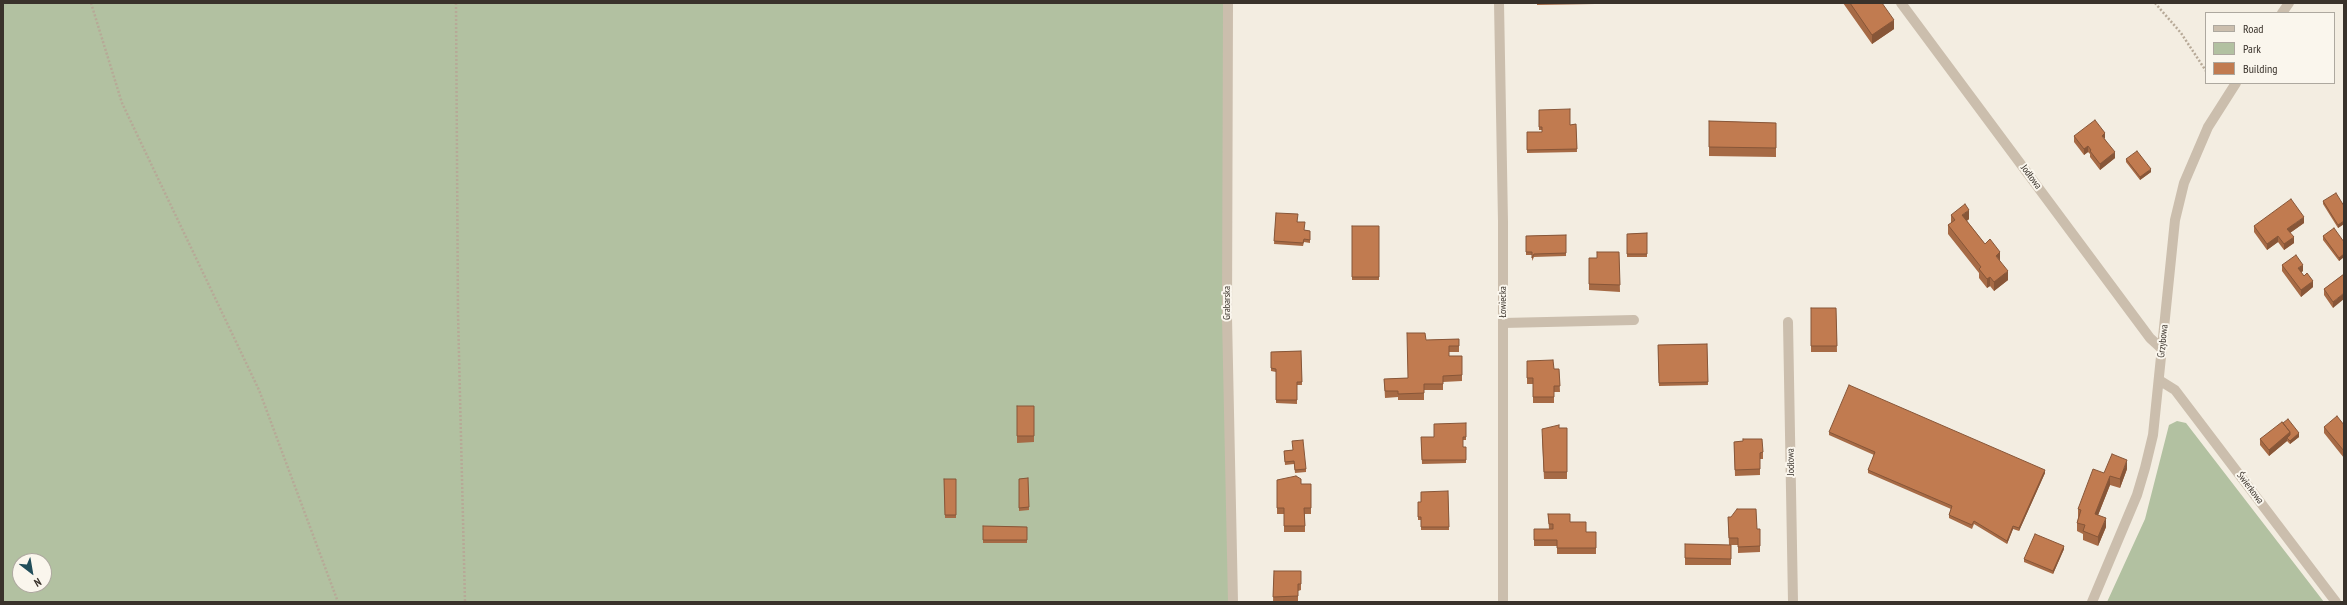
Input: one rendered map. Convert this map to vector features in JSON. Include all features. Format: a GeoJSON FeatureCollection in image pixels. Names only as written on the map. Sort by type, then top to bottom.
{"type":"FeatureCollection","features":[{"type":"Feature","properties":{"kind":"street","name":"Grabarska"},"geometry":{"type":"LineString","coordinates":[[1228,3],[1227,317],[1233,602]]}},
{"type":"Feature","properties":{"kind":"street","name":"Łowiecka"},"geometry":{"type":"LineString","coordinates":[[1499,3],[1503,323],[1503,602]]}},
{"type":"Feature","properties":{"kind":"street","name":"Jodłowa"},"geometry":{"type":"LineString","coordinates":[[1902,3],[2150,338],[2162,349]]}},
{"type":"Feature","properties":{"kind":"street"},"geometry":{"type":"LineString","coordinates":[[2283,12],[2289,3]]}},
{"type":"Feature","properties":{"kind":"street","name":"Grzybowa"},"geometry":{"type":"LineString","coordinates":[[2092,602],[2137,495],[2146,468],[2153,435],[2175,220],[2184,183],[2208,126],[2235,84]]}},
{"type":"Feature","properties":{"kind":"street"},"geometry":{"type":"LineString","coordinates":[[1503,323],[1634,320]]}},
{"type":"Feature","properties":{"kind":"street","name":"Jodłowa"},"geometry":{"type":"LineString","coordinates":[[1788,322],[1793,602]]}},
{"type":"Feature","properties":{"kind":"street","name":"Świerkowa"},"geometry":{"type":"LineString","coordinates":[[2159,380],[2175,390],[2336,602]]}},
{"type":"Feature","properties":{"kind":"path"},"geometry":{"type":"LineString","coordinates":[[91,3],[122,103],[259,390],[338,602]]}},
{"type":"Feature","properties":{"kind":"path"},"geometry":{"type":"LineString","coordinates":[[456,3],[458,314],[465,602]]}},
{"type":"Feature","properties":{"kind":"path"},"geometry":{"type":"LineString","coordinates":[[2155,3],[2181,33],[2205,69]]}},
{"type":"Feature","properties":{"kind":"green space"},"geometry":{"type":"Polygon","coordinates":[[[3,3],[1226,3],[1229,602],[3,602],[3,3]]]}},
{"type":"Feature","properties":{"kind":"green space"},"geometry":{"type":"Polygon","coordinates":[[[2177,421],[2186,423],[2324,602],[2107,602],[2145,519],[2169,425],[2177,421]]]}},
{"type":"Feature","properties":{"kind":"building"},"geometry":{"type":"Polygon","coordinates":[[[1850,3],[1882,3],[1894,20],[1872,35],[1850,3]]]}},
{"type":"Feature","properties":{"kind":"building"},"geometry":{"type":"Polygon","coordinates":[[[1570,109],[1570,125],[1576,124],[1577,149],[1527,150],[1527,132],[1542,132],[1542,127],[1539,127],[1539,110],[1570,109]]]}},
{"type":"Feature","properties":{"kind":"building"},"geometry":{"type":"Polygon","coordinates":[[[2095,120],[2105,133],[2102,136],[2115,152],[2100,164],[2088,146],[2084,149],[2074,136],[2095,120]]]}},
{"type":"Feature","properties":{"kind":"building"},"geometry":{"type":"Polygon","coordinates":[[[1709,121],[1776,123],[1776,148],[1709,147],[1709,121]]]}},
{"type":"Feature","properties":{"kind":"building"},"geometry":{"type":"Polygon","coordinates":[[[2137,151],[2151,169],[2140,177],[2126,159],[2137,151]]]}},
{"type":"Feature","properties":{"kind":"building"},"geometry":{"type":"Polygon","coordinates":[[[2336,193],[2344,206],[2344,221],[2338,225],[2323,201],[2336,193]]]}},
{"type":"Feature","properties":{"kind":"building"},"geometry":{"type":"Polygon","coordinates":[[[2291,199],[2304,217],[2287,229],[2294,237],[2284,244],[2278,236],[2267,244],[2254,226],[2291,199]]]}},
{"type":"Feature","properties":{"kind":"building"},"geometry":{"type":"Polygon","coordinates":[[[1965,204],[1969,210],[1962,215],[1985,244],[1990,239],[2000,252],[1996,256],[2008,271],[1994,282],[1990,277],[1987,279],[1979,269],[1981,267],[1948,225],[1955,220],[1951,215],[1965,204]]]}},
{"type":"Feature","properties":{"kind":"building"},"geometry":{"type":"Polygon","coordinates":[[[1276,213],[1298,214],[1297,222],[1305,222],[1304,230],[1310,231],[1310,240],[1304,239],[1303,243],[1274,241],[1276,213]]]}},
{"type":"Feature","properties":{"kind":"building"},"geometry":{"type":"Polygon","coordinates":[[[1352,226],[1379,226],[1379,277],[1352,277],[1352,226]]]}},
{"type":"Feature","properties":{"kind":"building"},"geometry":{"type":"Polygon","coordinates":[[[2334,228],[2344,242],[2344,254],[2339,258],[2323,236],[2334,228]]]}},
{"type":"Feature","properties":{"kind":"building"},"geometry":{"type":"Polygon","coordinates":[[[1647,233],[1647,254],[1627,254],[1627,234],[1647,233]]]}},
{"type":"Feature","properties":{"kind":"building"},"geometry":{"type":"Polygon","coordinates":[[[1566,235],[1566,253],[1534,254],[1532,258],[1532,252],[1526,252],[1526,236],[1566,235]]]}},
{"type":"Feature","properties":{"kind":"building"},"geometry":{"type":"Polygon","coordinates":[[[1597,252],[1619,252],[1620,285],[1589,284],[1589,258],[1597,258],[1597,252]]]}},
{"type":"Feature","properties":{"kind":"building"},"geometry":{"type":"Polygon","coordinates":[[[2296,255],[2303,265],[2298,268],[2304,276],[2307,273],[2313,281],[2301,290],[2282,265],[2296,255]]]}},
{"type":"Feature","properties":{"kind":"building"},"geometry":{"type":"Polygon","coordinates":[[[2344,274],[2344,293],[2333,302],[2324,289],[2344,274]]]}},
{"type":"Feature","properties":{"kind":"building"},"geometry":{"type":"Polygon","coordinates":[[[1811,308],[1836,308],[1837,346],[1811,346],[1811,308]]]}},
{"type":"Feature","properties":{"kind":"building"},"geometry":{"type":"Polygon","coordinates":[[[1407,333],[1425,333],[1426,340],[1459,339],[1459,346],[1449,346],[1449,356],[1462,356],[1462,375],[1443,376],[1443,384],[1424,384],[1424,393],[1398,394],[1398,391],[1385,391],[1384,379],[1408,378],[1407,333]]]}},
{"type":"Feature","properties":{"kind":"building"},"geometry":{"type":"Polygon","coordinates":[[[1707,344],[1708,382],[1659,383],[1658,345],[1707,344]]]}},
{"type":"Feature","properties":{"kind":"building"},"geometry":{"type":"Polygon","coordinates":[[[1301,351],[1302,382],[1297,382],[1297,400],[1276,400],[1276,369],[1271,368],[1271,352],[1301,351]]]}},
{"type":"Feature","properties":{"kind":"building"},"geometry":{"type":"Polygon","coordinates":[[[1553,360],[1554,369],[1559,369],[1560,386],[1554,386],[1554,397],[1533,397],[1533,378],[1527,378],[1527,361],[1553,360]]]}},
{"type":"Feature","properties":{"kind":"building"},"geometry":{"type":"Polygon","coordinates":[[[1849,385],[2045,470],[2019,528],[2013,526],[2007,541],[1974,521],[1972,525],[1949,515],[1952,506],[1868,470],[1875,452],[1829,432],[1849,385]]]}},
{"type":"Feature","properties":{"kind":"building"},"geometry":{"type":"Polygon","coordinates":[[[1017,406],[1034,406],[1034,436],[1017,436],[1017,406]]]}},
{"type":"Feature","properties":{"kind":"building"},"geometry":{"type":"Polygon","coordinates":[[[2337,416],[2344,425],[2344,451],[2324,427],[2337,416]]]}},
{"type":"Feature","properties":{"kind":"building"},"geometry":{"type":"Polygon","coordinates":[[[2288,419],[2299,433],[2290,441],[2287,438],[2290,435],[2290,432],[2283,423],[2288,419]]]}},
{"type":"Feature","properties":{"kind":"building"},"geometry":{"type":"Polygon","coordinates":[[[2282,422],[2290,432],[2269,450],[2260,439],[2282,422]]]}},
{"type":"Feature","properties":{"kind":"building"},"geometry":{"type":"Polygon","coordinates":[[[1466,423],[1466,437],[1463,437],[1463,447],[1466,447],[1466,460],[1422,460],[1421,437],[1434,437],[1434,424],[1466,423]]]}},
{"type":"Feature","properties":{"kind":"building"},"geometry":{"type":"Polygon","coordinates":[[[1559,425],[1559,428],[1567,428],[1567,472],[1544,472],[1542,429],[1559,425]]]}},
{"type":"Feature","properties":{"kind":"building"},"geometry":{"type":"Polygon","coordinates":[[[1743,439],[1762,439],[1763,452],[1760,453],[1760,469],[1735,470],[1734,442],[1743,441],[1743,439]]]}},
{"type":"Feature","properties":{"kind":"building"},"geometry":{"type":"Polygon","coordinates":[[[1303,440],[1306,469],[1295,470],[1294,461],[1285,462],[1284,451],[1293,450],[1292,441],[1303,440]]]}},
{"type":"Feature","properties":{"kind":"building"},"geometry":{"type":"Polygon","coordinates":[[[2112,454],[2127,460],[2120,479],[2110,476],[2095,514],[2106,518],[2098,537],[2083,531],[2085,525],[2077,523],[2081,510],[2078,509],[2093,469],[2104,473],[2112,454]]]}},
{"type":"Feature","properties":{"kind":"building"},"geometry":{"type":"Polygon","coordinates":[[[1296,476],[1301,479],[1301,484],[1311,484],[1311,508],[1304,508],[1305,526],[1284,526],[1284,508],[1277,508],[1277,480],[1296,476]]]}},
{"type":"Feature","properties":{"kind":"building"},"geometry":{"type":"Polygon","coordinates":[[[1028,478],[1029,507],[1019,508],[1019,479],[1028,478]]]}},
{"type":"Feature","properties":{"kind":"building"},"geometry":{"type":"Polygon","coordinates":[[[944,479],[956,479],[956,515],[945,515],[944,479]]]}},
{"type":"Feature","properties":{"kind":"building"},"geometry":{"type":"Polygon","coordinates":[[[1448,491],[1449,527],[1421,527],[1421,517],[1418,517],[1418,502],[1421,502],[1421,492],[1448,491]]]}},
{"type":"Feature","properties":{"kind":"building"},"geometry":{"type":"Polygon","coordinates":[[[1737,509],[1756,509],[1757,529],[1760,529],[1760,546],[1738,547],[1738,538],[1729,538],[1728,517],[1731,517],[1737,509]]]}},
{"type":"Feature","properties":{"kind":"building"},"geometry":{"type":"Polygon","coordinates":[[[1548,514],[1570,514],[1570,522],[1586,522],[1586,532],[1596,532],[1596,548],[1557,548],[1557,540],[1534,540],[1534,529],[1553,529],[1553,524],[1549,524],[1548,514]]]}},
{"type":"Feature","properties":{"kind":"building"},"geometry":{"type":"Polygon","coordinates":[[[983,526],[1027,527],[1027,540],[983,540],[983,526]]]}},
{"type":"Feature","properties":{"kind":"building"},"geometry":{"type":"Polygon","coordinates":[[[2035,534],[2064,546],[2053,571],[2024,559],[2035,534]]]}},
{"type":"Feature","properties":{"kind":"building"},"geometry":{"type":"Polygon","coordinates":[[[1685,544],[1731,545],[1731,559],[1685,558],[1685,544]]]}},
{"type":"Feature","properties":{"kind":"building"},"geometry":{"type":"Polygon","coordinates":[[[1274,571],[1301,571],[1301,584],[1298,584],[1298,596],[1273,597],[1274,571]]]}}]}
